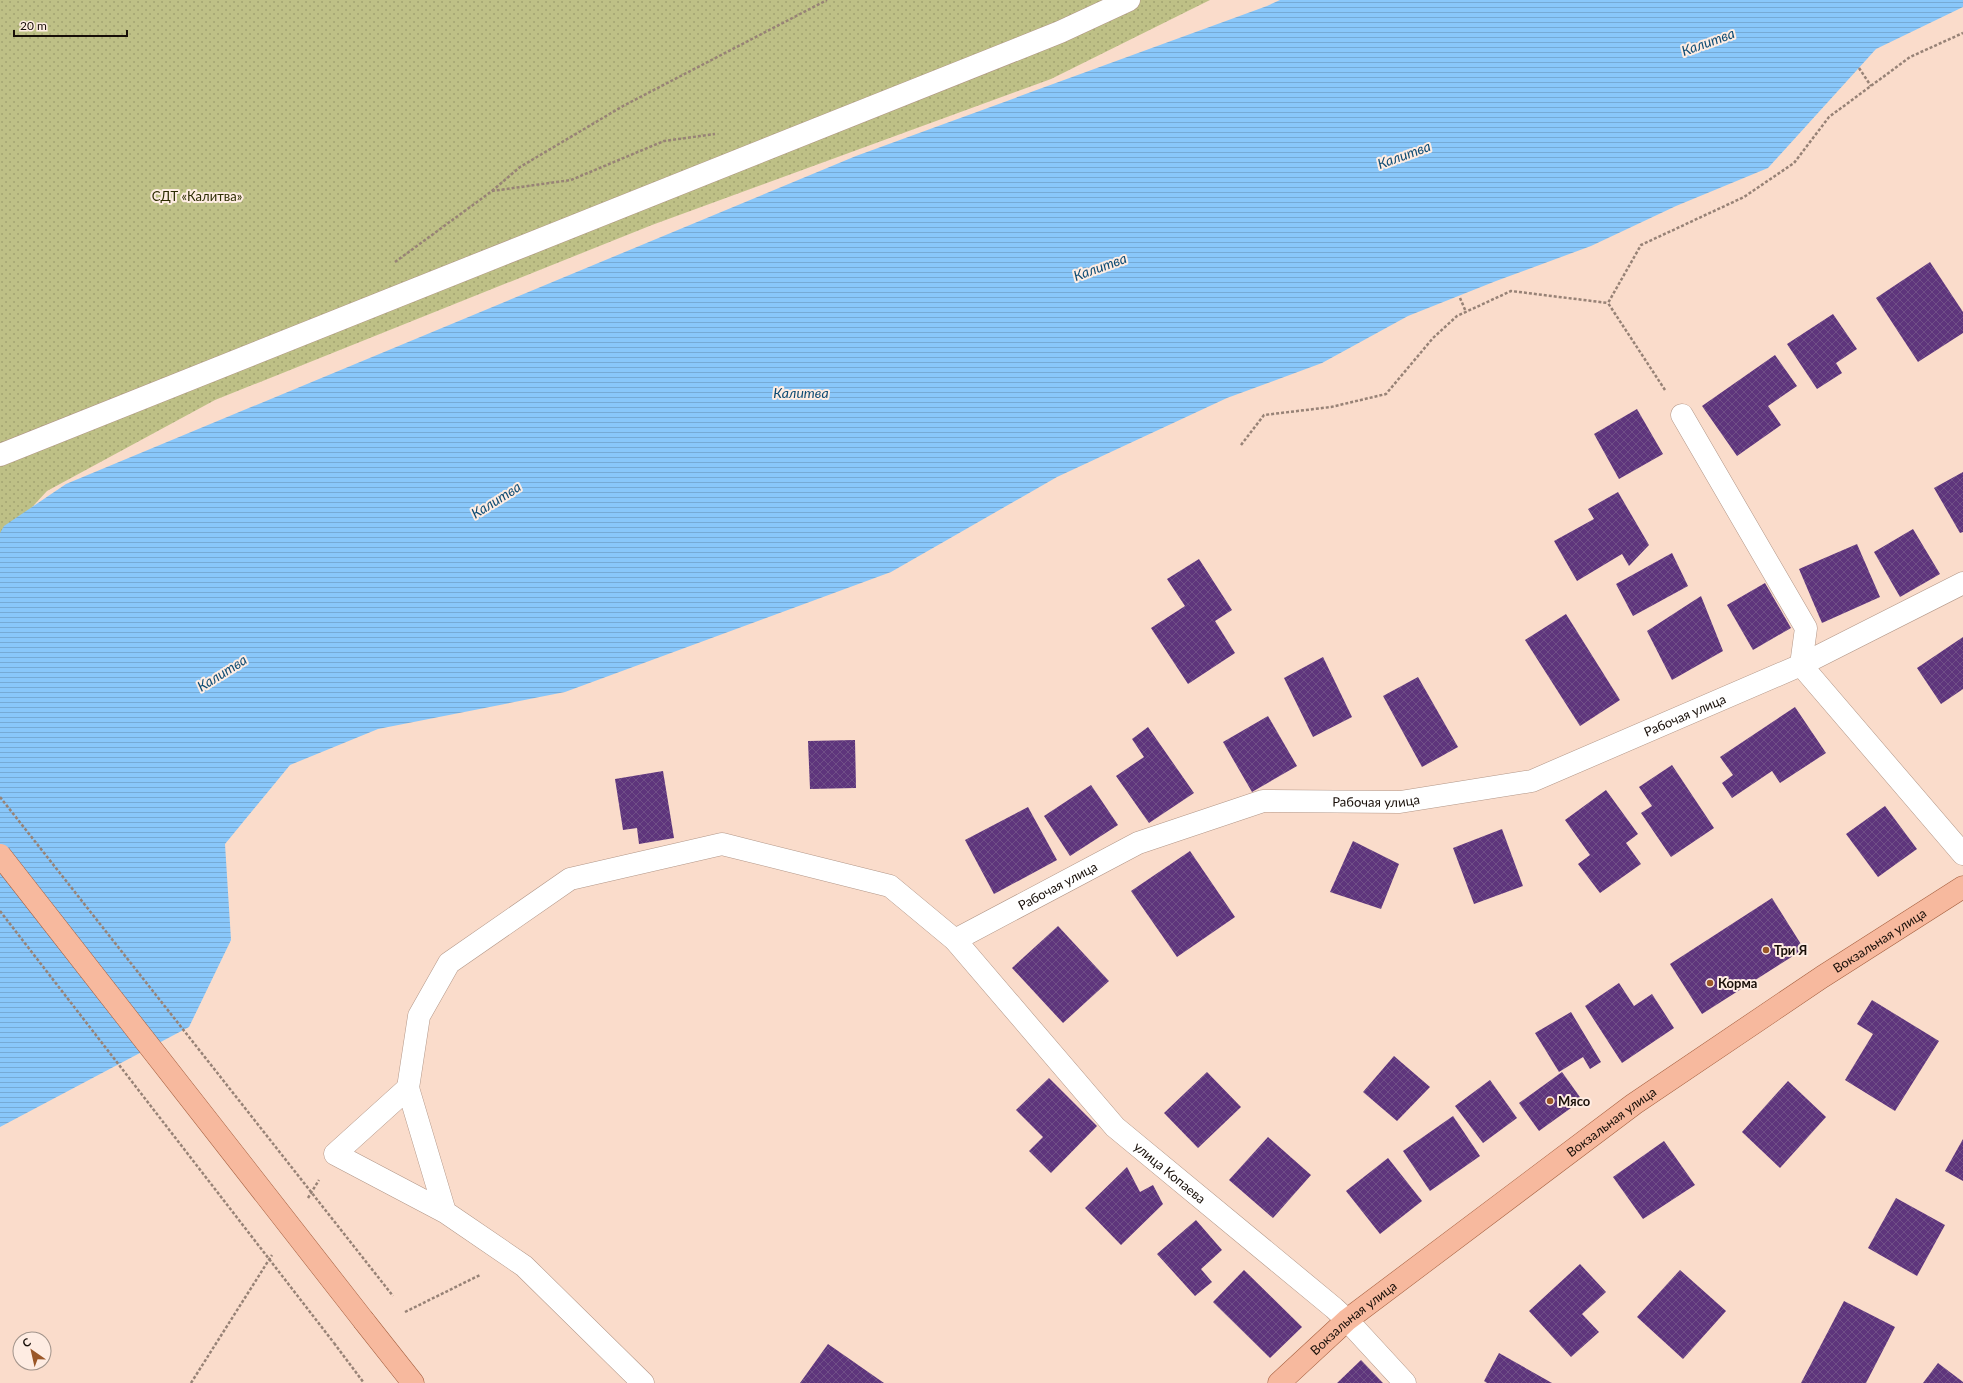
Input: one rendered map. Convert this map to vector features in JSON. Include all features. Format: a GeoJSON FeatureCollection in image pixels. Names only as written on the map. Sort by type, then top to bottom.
{"type":"FeatureCollection","features":[{"type":"Feature","properties":{"kind":"main road"},"geometry":{"type":"LineString","coordinates":[[0,855],[413,1383]]}},
{"type":"Feature","properties":{"kind":"main road","name":"Вокзальная улица"},"geometry":{"type":"LineString","coordinates":[[1279,1383],[1347,1320],[1634,1104],[1822,977],[1963,887]]}},
{"type":"Feature","properties":{"kind":"street"},"geometry":{"type":"LineString","coordinates":[[0,455],[1052,35],[1129,0]]}},
{"type":"Feature","properties":{"kind":"street"},"geometry":{"type":"LineString","coordinates":[[1682,415],[1806,628],[1802,665],[1963,854]]}},
{"type":"Feature","properties":{"kind":"street","name":"Рабочая улица"},"geometry":{"type":"LineString","coordinates":[[955,940],[1138,843],[1263,801],[1400,802],[1532,781],[1802,665],[1963,583]]}},
{"type":"Feature","properties":{"kind":"street","name":"улица Копаева"},"geometry":{"type":"LineString","coordinates":[[408,1088],[419,1016],[449,963],[570,879],[722,844],[890,886],[955,940],[1115,1127],[1347,1320],[1405,1383]]}},
{"type":"Feature","properties":{"kind":"street"},"geometry":{"type":"LineString","coordinates":[[445,1212],[408,1088],[335,1154],[445,1212],[524,1266],[643,1383]]}},
{"type":"Feature","properties":{"kind":"path"},"geometry":{"type":"LineString","coordinates":[[492,191],[520,167],[623,106],[827,0]]}},
{"type":"Feature","properties":{"kind":"path"},"geometry":{"type":"LineString","coordinates":[[1608,303],[1641,245],[1744,197],[1794,163],[1829,118],[1871,86],[1910,58],[1963,33]]}},
{"type":"Feature","properties":{"kind":"path"},"geometry":{"type":"LineString","coordinates":[[1860,68],[1871,86]]}},
{"type":"Feature","properties":{"kind":"path"},"geometry":{"type":"LineString","coordinates":[[1241,445],[1264,415],[1331,407],[1386,394],[1433,338],[1457,316],[1511,291],[1608,303],[1682,415]]}},
{"type":"Feature","properties":{"kind":"path"},"geometry":{"type":"LineString","coordinates":[[1460,298],[1466,312]]}},
{"type":"Feature","properties":{"kind":"path"},"geometry":{"type":"LineString","coordinates":[[0,797],[393,1296]]}},
{"type":"Feature","properties":{"kind":"path"},"geometry":{"type":"LineString","coordinates":[[0,911],[364,1383]]}},
{"type":"Feature","properties":{"kind":"path"},"geometry":{"type":"LineString","coordinates":[[306,1202],[335,1154]]}},
{"type":"Feature","properties":{"kind":"path"},"geometry":{"type":"LineString","coordinates":[[191,1383],[276,1249]]}},
{"type":"Feature","properties":{"kind":"path"},"geometry":{"type":"LineString","coordinates":[[405,1312],[486,1272],[507,1254]]}},
{"type":"Feature","properties":{"kind":"green space","name":"СДТ «Калитва»"},"geometry":{"type":"Polygon","coordinates":[[[0,0],[1210,0],[1051,79],[652,225],[215,400],[47,491],[0,542],[0,0]]]}},
{"type":"Feature","properties":{"kind":"water","name":"Калитва"},"geometry":{"type":"Polygon","coordinates":[[[1280,0],[1963,0],[1963,7],[1876,49],[1768,168],[1676,206],[1591,246],[1496,281],[1408,316],[1322,363],[1227,398],[1057,477],[891,572],[565,692],[378,729],[290,765],[225,844],[231,940],[189,1027],[0,1127],[0,533],[4,526],[66,484],[856,156],[1280,0]]]}},
{"type":"Feature","properties":{"kind":"building"},"geometry":{"type":"Polygon","coordinates":[[[1930,262],[1963,312],[1963,333],[1918,362],[1876,298],[1930,262]]]}},
{"type":"Feature","properties":{"kind":"building"},"geometry":{"type":"Polygon","coordinates":[[[1833,314],[1857,349],[1836,363],[1842,373],[1817,389],[1787,344],[1833,314]]]}},
{"type":"Feature","properties":{"kind":"building"},"geometry":{"type":"Polygon","coordinates":[[[1775,355],[1797,386],[1768,406],[1781,425],[1737,456],[1702,406],[1775,355]]]}},
{"type":"Feature","properties":{"kind":"building"},"geometry":{"type":"Polygon","coordinates":[[[1637,409],[1663,454],[1619,479],[1594,434],[1637,409]]]}},
{"type":"Feature","properties":{"kind":"building"},"geometry":{"type":"Polygon","coordinates":[[[1963,472],[1963,532],[1960,533],[1934,488],[1963,472]]]}},
{"type":"Feature","properties":{"kind":"building"},"geometry":{"type":"Polygon","coordinates":[[[1618,492],[1649,545],[1629,566],[1622,554],[1577,581],[1554,541],[1594,519],[1588,509],[1618,492]]]}},
{"type":"Feature","properties":{"kind":"building"},"geometry":{"type":"Polygon","coordinates":[[[1913,529],[1940,574],[1900,597],[1874,552],[1913,529]]]}},
{"type":"Feature","properties":{"kind":"building"},"geometry":{"type":"Polygon","coordinates":[[[1857,544],[1880,597],[1822,623],[1799,569],[1857,544]]]}},
{"type":"Feature","properties":{"kind":"building"},"geometry":{"type":"Polygon","coordinates":[[[1672,553],[1688,586],[1633,616],[1616,584],[1672,553]]]}},
{"type":"Feature","properties":{"kind":"building"},"geometry":{"type":"Polygon","coordinates":[[[1199,559],[1232,610],[1215,621],[1235,653],[1188,684],[1151,628],[1185,606],[1167,579],[1199,559]]]}},
{"type":"Feature","properties":{"kind":"building"},"geometry":{"type":"Polygon","coordinates":[[[1765,583],[1791,628],[1753,650],[1727,605],[1765,583]]]}},
{"type":"Feature","properties":{"kind":"building"},"geometry":{"type":"Polygon","coordinates":[[[1701,596],[1723,651],[1672,680],[1647,631],[1701,596]]]}},
{"type":"Feature","properties":{"kind":"building"},"geometry":{"type":"Polygon","coordinates":[[[1566,614],[1620,700],[1580,726],[1525,640],[1566,614]]]}},
{"type":"Feature","properties":{"kind":"building"},"geometry":{"type":"Polygon","coordinates":[[[1963,637],[1963,689],[1941,704],[1917,668],[1963,637]]]}},
{"type":"Feature","properties":{"kind":"building"},"geometry":{"type":"Polygon","coordinates":[[[1323,657],[1352,717],[1313,737],[1284,678],[1323,657]]]}},
{"type":"Feature","properties":{"kind":"building"},"geometry":{"type":"Polygon","coordinates":[[[1418,677],[1458,747],[1422,767],[1383,696],[1418,677]]]}},
{"type":"Feature","properties":{"kind":"building"},"geometry":{"type":"Polygon","coordinates":[[[1795,707],[1826,753],[1780,783],[1772,771],[1732,798],[1722,783],[1733,775],[1720,757],[1795,707]]]}},
{"type":"Feature","properties":{"kind":"building"},"geometry":{"type":"Polygon","coordinates":[[[1268,716],[1297,766],[1252,792],[1223,742],[1268,716]]]}},
{"type":"Feature","properties":{"kind":"building"},"geometry":{"type":"Polygon","coordinates":[[[1148,727],[1194,793],[1149,823],[1116,776],[1144,757],[1132,739],[1148,727]]]}},
{"type":"Feature","properties":{"kind":"building"},"geometry":{"type":"Polygon","coordinates":[[[855,740],[856,788],[810,789],[808,741],[855,740]]]}},
{"type":"Feature","properties":{"kind":"building"},"geometry":{"type":"Polygon","coordinates":[[[1672,765],[1714,828],[1671,857],[1641,813],[1652,806],[1639,787],[1672,765]]]}},
{"type":"Feature","properties":{"kind":"building"},"geometry":{"type":"Polygon","coordinates":[[[663,771],[674,838],[639,844],[637,828],[623,830],[615,779],[663,771]]]}},
{"type":"Feature","properties":{"kind":"building"},"geometry":{"type":"Polygon","coordinates":[[[1091,785],[1118,825],[1070,856],[1044,816],[1091,785]]]}},
{"type":"Feature","properties":{"kind":"building"},"geometry":{"type":"Polygon","coordinates":[[[1606,790],[1638,834],[1626,843],[1641,864],[1600,893],[1578,864],[1590,855],[1565,820],[1606,790]]]}},
{"type":"Feature","properties":{"kind":"building"},"geometry":{"type":"Polygon","coordinates":[[[1885,806],[1917,849],[1878,877],[1846,834],[1885,806]]]}},
{"type":"Feature","properties":{"kind":"building"},"geometry":{"type":"Polygon","coordinates":[[[1028,807],[1057,860],[994,894],[965,840],[1028,807]]]}},
{"type":"Feature","properties":{"kind":"building"},"geometry":{"type":"Polygon","coordinates":[[[1502,829],[1523,886],[1474,904],[1453,848],[1502,829]]]}},
{"type":"Feature","properties":{"kind":"building"},"geometry":{"type":"Polygon","coordinates":[[[1353,841],[1399,864],[1381,909],[1330,892],[1353,841]]]}},
{"type":"Feature","properties":{"kind":"building"},"geometry":{"type":"Polygon","coordinates":[[[1190,851],[1235,917],[1177,957],[1131,891],[1190,851]]]}},
{"type":"Feature","properties":{"kind":"building"},"geometry":{"type":"Polygon","coordinates":[[[1772,898],[1804,949],[1702,1014],[1670,964],[1772,898]]]}},
{"type":"Feature","properties":{"kind":"building"},"geometry":{"type":"Polygon","coordinates":[[[1058,926],[1109,981],[1063,1023],[1012,968],[1058,926]]]}},
{"type":"Feature","properties":{"kind":"building"},"geometry":{"type":"Polygon","coordinates":[[[1619,983],[1634,1006],[1652,994],[1674,1028],[1622,1063],[1585,1006],[1619,983]]]}},
{"type":"Feature","properties":{"kind":"building"},"geometry":{"type":"Polygon","coordinates":[[[1872,1000],[1939,1041],[1895,1111],[1845,1080],[1873,1034],[1857,1024],[1872,1000]]]}},
{"type":"Feature","properties":{"kind":"building"},"geometry":{"type":"Polygon","coordinates":[[[1571,1012],[1601,1062],[1590,1069],[1583,1057],[1559,1072],[1535,1033],[1571,1012]]]}},
{"type":"Feature","properties":{"kind":"building"},"geometry":{"type":"Polygon","coordinates":[[[1394,1056],[1430,1087],[1397,1121],[1363,1092],[1394,1056]]]}},
{"type":"Feature","properties":{"kind":"building"},"geometry":{"type":"Polygon","coordinates":[[[1207,1072],[1241,1107],[1198,1148],[1164,1113],[1207,1072]]]}},
{"type":"Feature","properties":{"kind":"building"},"geometry":{"type":"Polygon","coordinates":[[[1562,1072],[1582,1100],[1539,1131],[1519,1103],[1562,1072]]]}},
{"type":"Feature","properties":{"kind":"building"},"geometry":{"type":"Polygon","coordinates":[[[1049,1078],[1097,1126],[1051,1173],[1029,1151],[1043,1137],[1016,1110],[1049,1078]]]}},
{"type":"Feature","properties":{"kind":"building"},"geometry":{"type":"Polygon","coordinates":[[[1490,1080],[1517,1118],[1483,1143],[1455,1106],[1490,1080]]]}},
{"type":"Feature","properties":{"kind":"building"},"geometry":{"type":"Polygon","coordinates":[[[1788,1081],[1826,1117],[1780,1168],[1742,1132],[1788,1081]]]}},
{"type":"Feature","properties":{"kind":"building"},"geometry":{"type":"Polygon","coordinates":[[[1453,1116],[1480,1156],[1430,1191],[1403,1151],[1453,1116]]]}},
{"type":"Feature","properties":{"kind":"building"},"geometry":{"type":"Polygon","coordinates":[[[1268,1137],[1311,1175],[1273,1218],[1229,1180],[1268,1137]]]}},
{"type":"Feature","properties":{"kind":"building"},"geometry":{"type":"Polygon","coordinates":[[[1963,1139],[1963,1181],[1945,1171],[1963,1139]]]}},
{"type":"Feature","properties":{"kind":"building"},"geometry":{"type":"Polygon","coordinates":[[[1664,1141],[1695,1185],[1643,1219],[1613,1177],[1664,1141]]]}},
{"type":"Feature","properties":{"kind":"building"},"geometry":{"type":"Polygon","coordinates":[[[1388,1158],[1422,1201],[1380,1234],[1346,1191],[1388,1158]]]}},
{"type":"Feature","properties":{"kind":"building"},"geometry":{"type":"Polygon","coordinates":[[[1127,1167],[1140,1192],[1153,1185],[1163,1204],[1121,1245],[1085,1208],[1127,1167]]]}},
{"type":"Feature","properties":{"kind":"building"},"geometry":{"type":"Polygon","coordinates":[[[1896,1198],[1945,1225],[1917,1276],[1868,1248],[1896,1198]]]}},
{"type":"Feature","properties":{"kind":"building"},"geometry":{"type":"Polygon","coordinates":[[[1196,1220],[1222,1250],[1201,1269],[1212,1282],[1195,1296],[1157,1254],[1196,1220]]]}},
{"type":"Feature","properties":{"kind":"building"},"geometry":{"type":"Polygon","coordinates":[[[1580,1264],[1606,1292],[1582,1314],[1599,1332],[1571,1357],[1529,1311],[1580,1264]]]}},
{"type":"Feature","properties":{"kind":"building"},"geometry":{"type":"Polygon","coordinates":[[[1244,1270],[1302,1327],[1270,1358],[1213,1302],[1244,1270]]]}},
{"type":"Feature","properties":{"kind":"building"},"geometry":{"type":"Polygon","coordinates":[[[1680,1270],[1726,1311],[1683,1359],[1637,1317],[1680,1270]]]}},
{"type":"Feature","properties":{"kind":"building"},"geometry":{"type":"Polygon","coordinates":[[[1844,1301],[1895,1327],[1866,1383],[1801,1383],[1844,1301]]]}},
{"type":"Feature","properties":{"kind":"building"},"geometry":{"type":"Polygon","coordinates":[[[828,1344],[884,1383],[800,1383],[828,1344]]]}},
{"type":"Feature","properties":{"kind":"building"},"geometry":{"type":"Polygon","coordinates":[[[1499,1353],[1552,1383],[1487,1383],[1484,1381],[1499,1353]]]}},
{"type":"Feature","properties":{"kind":"building"},"geometry":{"type":"Polygon","coordinates":[[[1361,1360],[1383,1383],[1337,1383],[1361,1360]]]}},
{"type":"Feature","properties":{"kind":"building"},"geometry":{"type":"Polygon","coordinates":[[[1938,1363],[1963,1382],[1963,1383],[1923,1383],[1938,1363]]]}},
{"type":"Feature","properties":{"kind":"place","name":"Три Я"},"geometry":{"type":"Point","coordinates":[1766,950]}},
{"type":"Feature","properties":{"kind":"place","name":"Корма"},"geometry":{"type":"Point","coordinates":[1710,983]}},
{"type":"Feature","properties":{"kind":"place","name":"Мясо"},"geometry":{"type":"Point","coordinates":[1550,1101]}}]}
